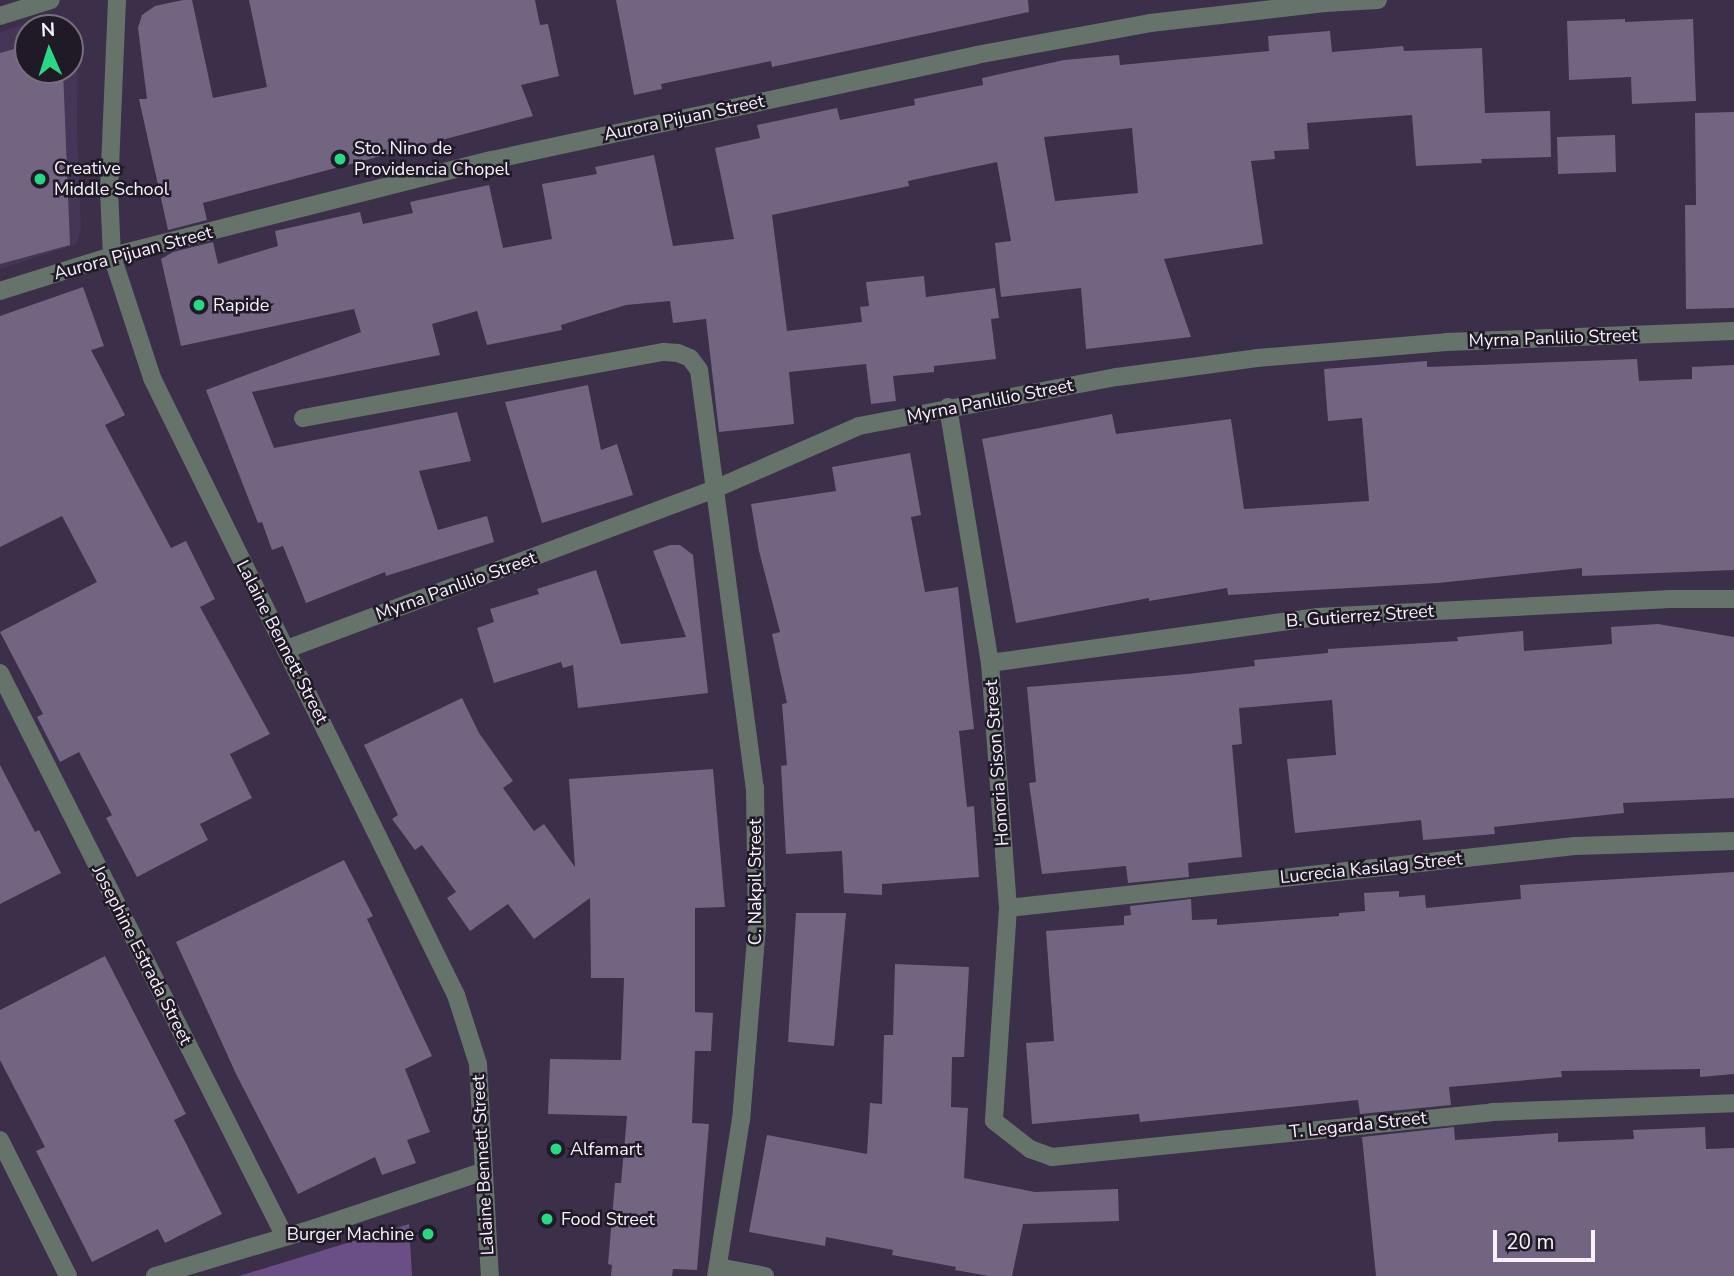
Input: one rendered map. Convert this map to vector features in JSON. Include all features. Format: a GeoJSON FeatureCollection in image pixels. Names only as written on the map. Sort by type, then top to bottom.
{"type":"FeatureCollection","features":[{"type":"Feature","properties":{"kind":"street"},"geometry":{"type":"LineString","coordinates":[[0,16],[51,0]]}},
{"type":"Feature","properties":{"kind":"street","name":"Lalaine Bennett Street"},"geometry":{"type":"LineString","coordinates":[[117,0],[109,190],[112,256],[152,378],[456,995],[478,1064],[490,1276]]}},
{"type":"Feature","properties":{"kind":"street","name":"Aurora Pijuan Street"},"geometry":{"type":"LineString","coordinates":[[0,291],[112,256],[492,160],[976,55],[1150,23],[1325,3],[1378,0]]}},
{"type":"Feature","properties":{"kind":"street","name":"Myrna Panlilio Street"},"geometry":{"type":"LineString","coordinates":[[287,649],[717,488],[859,426],[1117,377],[1257,358],[1446,342],[1734,331]]}},
{"type":"Feature","properties":{"kind":"street","name":"C. Nakpil Street"},"geometry":{"type":"LineString","coordinates":[[303,418],[664,352],[678,353],[690,358],[699,370],[717,488],[755,788],[757,926],[741,1119],[717,1271]]}},
{"type":"Feature","properties":{"kind":"street","name":"Honoria Sison Street"},"geometry":{"type":"LineString","coordinates":[[948,407],[989,663],[1008,908],[994,1121]]}},
{"type":"Feature","properties":{"kind":"street","name":"B. Gutierrez Street"},"geometry":{"type":"LineString","coordinates":[[989,663],[1317,617],[1671,598],[1734,599]]}},
{"type":"Feature","properties":{"kind":"street","name":"Josephine Estrada Street"},"geometry":{"type":"LineString","coordinates":[[0,673],[285,1237]]}},
{"type":"Feature","properties":{"kind":"street","name":"Lucrecia Kasilag Street"},"geometry":{"type":"LineString","coordinates":[[1008,908],[1575,846],[1734,841]]}},
{"type":"Feature","properties":{"kind":"street","name":"T. Legarda Street"},"geometry":{"type":"LineString","coordinates":[[994,1121],[1030,1149],[1052,1157],[1492,1112],[1734,1103]]}},
{"type":"Feature","properties":{"kind":"street"},"geometry":{"type":"LineString","coordinates":[[0,1140],[68,1276]]}},
{"type":"Feature","properties":{"kind":"street"},"geometry":{"type":"LineString","coordinates":[[155,1276],[285,1237],[484,1171]]}},
{"type":"Feature","properties":{"kind":"street"},"geometry":{"type":"LineString","coordinates":[[717,1271],[765,1276]]}},
{"type":"Feature","properties":{"kind":"shaded area","name":"Creative Middle School"},"geometry":{"type":"Polygon","coordinates":[[[14,28],[14,84],[77,84],[81,230],[76,244],[0,269],[0,32],[14,28]]]}},
{"type":"Feature","properties":{"kind":"shaded area"},"geometry":{"type":"Polygon","coordinates":[[[409,1224],[412,1276],[239,1276],[409,1224]]]}},
{"type":"Feature","properties":{"kind":"building"},"geometry":{"type":"Polygon","coordinates":[[[192,0],[213,98],[267,87],[249,0],[535,0],[540,25],[548,24],[559,76],[521,85],[533,116],[203,203],[207,220],[168,230],[139,99],[147,99],[138,28],[142,15],[155,6],[192,0]]]}},
{"type":"Feature","properties":{"kind":"building"},"geometry":{"type":"Polygon","coordinates":[[[616,0],[1028,0],[1029,12],[772,67],[771,61],[661,84],[662,89],[634,95],[616,0]]]}},
{"type":"Feature","properties":{"kind":"building"},"geometry":{"type":"Polygon","coordinates":[[[1625,19],[1625,22],[1693,19],[1696,101],[1632,104],[1631,77],[1569,80],[1567,21],[1625,19]]]}},
{"type":"Feature","properties":{"kind":"building"},"geometry":{"type":"Polygon","coordinates":[[[1330,31],[1332,52],[1403,46],[1404,51],[1482,48],[1485,113],[1550,111],[1551,157],[1481,159],[1482,163],[1416,166],[1412,115],[1307,123],[1309,149],[1274,151],[1275,159],[1251,161],[1263,244],[1164,259],[1191,337],[1086,349],[1081,288],[1001,297],[995,243],[1011,241],[997,162],[908,181],[909,186],[772,215],[787,331],[862,322],[860,307],[869,306],[866,282],[924,276],[926,297],[995,288],[999,318],[991,319],[996,359],[934,366],[934,372],[893,376],[896,401],[871,404],[866,364],[789,372],[794,424],[719,432],[706,319],[673,323],[670,301],[626,305],[561,325],[562,330],[487,345],[477,311],[432,324],[440,355],[252,392],[274,448],[457,412],[471,461],[419,471],[438,530],[487,516],[494,542],[386,576],[385,572],[306,603],[283,546],[272,550],[262,522],[258,523],[206,390],[361,332],[354,309],[181,346],[161,259],[173,252],[213,242],[218,264],[278,246],[275,231],[360,212],[363,224],[413,213],[410,202],[489,185],[503,248],[552,239],[542,184],[597,174],[595,167],[654,155],[673,246],[734,239],[715,148],[760,138],[757,125],[837,108],[840,120],[915,105],[914,99],[983,85],[982,78],[1064,60],[1119,55],[1120,65],[1269,51],[1268,36],[1330,31]],[[1132,128],[1044,137],[1055,201],[1138,193],[1132,128]]]}},
{"type":"Feature","properties":{"kind":"building","name":"Creative Middle School"},"geometry":{"type":"Polygon","coordinates":[[[14,49],[14,84],[64,84],[70,245],[0,264],[0,53],[14,49]]]}},
{"type":"Feature","properties":{"kind":"building"},"geometry":{"type":"Polygon","coordinates":[[[1734,112],[1734,308],[1686,309],[1685,205],[1696,205],[1695,113],[1734,112]]]}},
{"type":"Feature","properties":{"kind":"building"},"geometry":{"type":"Polygon","coordinates":[[[1615,135],[1616,172],[1558,174],[1557,137],[1615,135]]]}},
{"type":"Feature","properties":{"kind":"building"},"geometry":{"type":"Polygon","coordinates":[[[83,287],[104,346],[91,350],[125,415],[105,425],[171,548],[186,541],[215,599],[200,607],[270,734],[230,754],[252,798],[200,824],[208,840],[137,877],[106,818],[112,815],[79,752],[60,762],[37,717],[43,714],[0,632],[97,582],[62,516],[0,547],[0,316],[83,287]]]}},
{"type":"Feature","properties":{"kind":"building"},"geometry":{"type":"Polygon","coordinates":[[[1637,359],[1639,381],[1692,379],[1692,367],[1734,365],[1734,570],[1582,576],[1582,568],[1438,583],[1228,595],[1227,588],[1149,601],[1149,598],[1016,623],[982,439],[1112,414],[1116,434],[1231,419],[1244,509],[1369,501],[1362,418],[1328,421],[1324,369],[1427,361],[1427,367],[1637,359]]]}},
{"type":"Feature","properties":{"kind":"building"},"geometry":{"type":"Polygon","coordinates":[[[588,385],[601,450],[617,444],[633,495],[542,523],[505,402],[588,385]]]}},
{"type":"Feature","properties":{"kind":"building"},"geometry":{"type":"Polygon","coordinates":[[[910,453],[921,515],[911,517],[925,592],[958,587],[974,729],[959,731],[967,807],[974,806],[979,877],[882,884],[882,895],[844,893],[842,851],[786,854],[781,766],[787,765],[782,704],[787,703],[772,634],[780,632],[759,551],[751,504],[836,491],[832,467],[910,453]]]}},
{"type":"Feature","properties":{"kind":"building"},"geometry":{"type":"Polygon","coordinates":[[[670,545],[680,545],[693,555],[708,693],[578,708],[573,665],[563,668],[561,662],[494,683],[477,628],[494,622],[490,609],[539,594],[537,589],[596,570],[621,644],[686,637],[653,551],[670,545]]]}},
{"type":"Feature","properties":{"kind":"building"},"geometry":{"type":"Polygon","coordinates":[[[1658,624],[1734,637],[1734,798],[1623,803],[1624,813],[1494,827],[1495,834],[1423,840],[1421,820],[1295,833],[1287,759],[1336,755],[1332,700],[1239,708],[1242,744],[1232,745],[1242,857],[1188,863],[1189,877],[1128,883],[1126,866],[1042,874],[1029,783],[1036,782],[1027,687],[1187,674],[1255,666],[1254,660],[1328,653],[1328,649],[1458,641],[1457,637],[1523,631],[1524,651],[1612,644],[1611,627],[1658,624]]]}},
{"type":"Feature","properties":{"kind":"building"},"geometry":{"type":"Polygon","coordinates":[[[462,698],[479,733],[513,781],[503,788],[534,831],[544,824],[575,867],[569,779],[713,769],[725,907],[695,908],[695,1012],[713,1013],[711,1051],[695,1051],[692,1123],[709,1124],[697,1270],[673,1269],[672,1276],[611,1276],[612,1265],[608,1264],[615,1183],[621,1183],[627,1116],[548,1114],[550,1059],[621,1060],[624,978],[591,978],[590,898],[534,939],[508,904],[470,931],[447,898],[456,892],[422,845],[415,850],[392,819],[398,815],[364,745],[462,698]]]}},
{"type":"Feature","properties":{"kind":"building"},"geometry":{"type":"Polygon","coordinates":[[[0,765],[35,832],[39,830],[61,873],[0,904],[0,765]]]}},
{"type":"Feature","properties":{"kind":"building"},"geometry":{"type":"Polygon","coordinates":[[[344,860],[373,916],[367,919],[432,1056],[405,1069],[430,1132],[407,1140],[416,1163],[382,1175],[375,1157],[298,1194],[237,1076],[176,942],[344,860]]]}},
{"type":"Feature","properties":{"kind":"building"},"geometry":{"type":"Polygon","coordinates":[[[1734,872],[1734,1074],[1700,1077],[1700,1069],[1561,1071],[1562,1077],[1449,1087],[1451,1105],[1360,1114],[1358,1100],[1140,1122],[1139,1114],[1032,1124],[1026,1043],[1054,1041],[1046,931],[1124,925],[1124,916],[1131,915],[1130,906],[1191,899],[1192,920],[1217,919],[1217,925],[1339,916],[1339,913],[1365,911],[1364,893],[1399,891],[1399,897],[1425,895],[1426,908],[1521,899],[1520,885],[1734,872]]]}},
{"type":"Feature","properties":{"kind":"building"},"geometry":{"type":"Polygon","coordinates":[[[796,913],[846,913],[834,1046],[788,1042],[796,913]]]}},
{"type":"Feature","properties":{"kind":"building"},"geometry":{"type":"Polygon","coordinates":[[[105,956],[186,1114],[174,1120],[222,1214],[165,1243],[158,1229],[92,1262],[36,1151],[45,1147],[0,1060],[0,1010],[105,956]]]}},
{"type":"Feature","properties":{"kind":"building"},"geometry":{"type":"Polygon","coordinates":[[[895,964],[969,967],[964,1057],[952,1057],[951,1107],[968,1108],[964,1178],[1035,1192],[1118,1189],[1119,1221],[1023,1224],[1012,1276],[989,1276],[955,1270],[956,1267],[892,1255],[893,1250],[826,1237],[825,1246],[749,1232],[767,1135],[867,1154],[870,1103],[882,1104],[884,1035],[893,1035],[895,964]]]}},
{"type":"Feature","properties":{"kind":"building"},"geometry":{"type":"Polygon","coordinates":[[[1454,1127],[1455,1140],[1558,1133],[1558,1142],[1634,1139],[1633,1130],[1705,1127],[1706,1149],[1734,1148],[1734,1276],[1376,1276],[1362,1137],[1454,1127]]]}},
{"type":"Feature","properties":{"kind":"place","name":"Sto. Nino de Providencia Chopel"},"geometry":{"type":"Point","coordinates":[340,159]}},
{"type":"Feature","properties":{"kind":"place","name":"Creative Middle School"},"geometry":{"type":"Point","coordinates":[40,179]}},
{"type":"Feature","properties":{"kind":"place","name":"Rapide"},"geometry":{"type":"Point","coordinates":[199,305]}},
{"type":"Feature","properties":{"kind":"place","name":"Alfamart"},"geometry":{"type":"Point","coordinates":[556,1149]}},
{"type":"Feature","properties":{"kind":"place","name":"Food Street"},"geometry":{"type":"Point","coordinates":[547,1219]}},
{"type":"Feature","properties":{"kind":"place","name":"Burger Machine"},"geometry":{"type":"Point","coordinates":[428,1234]}}]}
